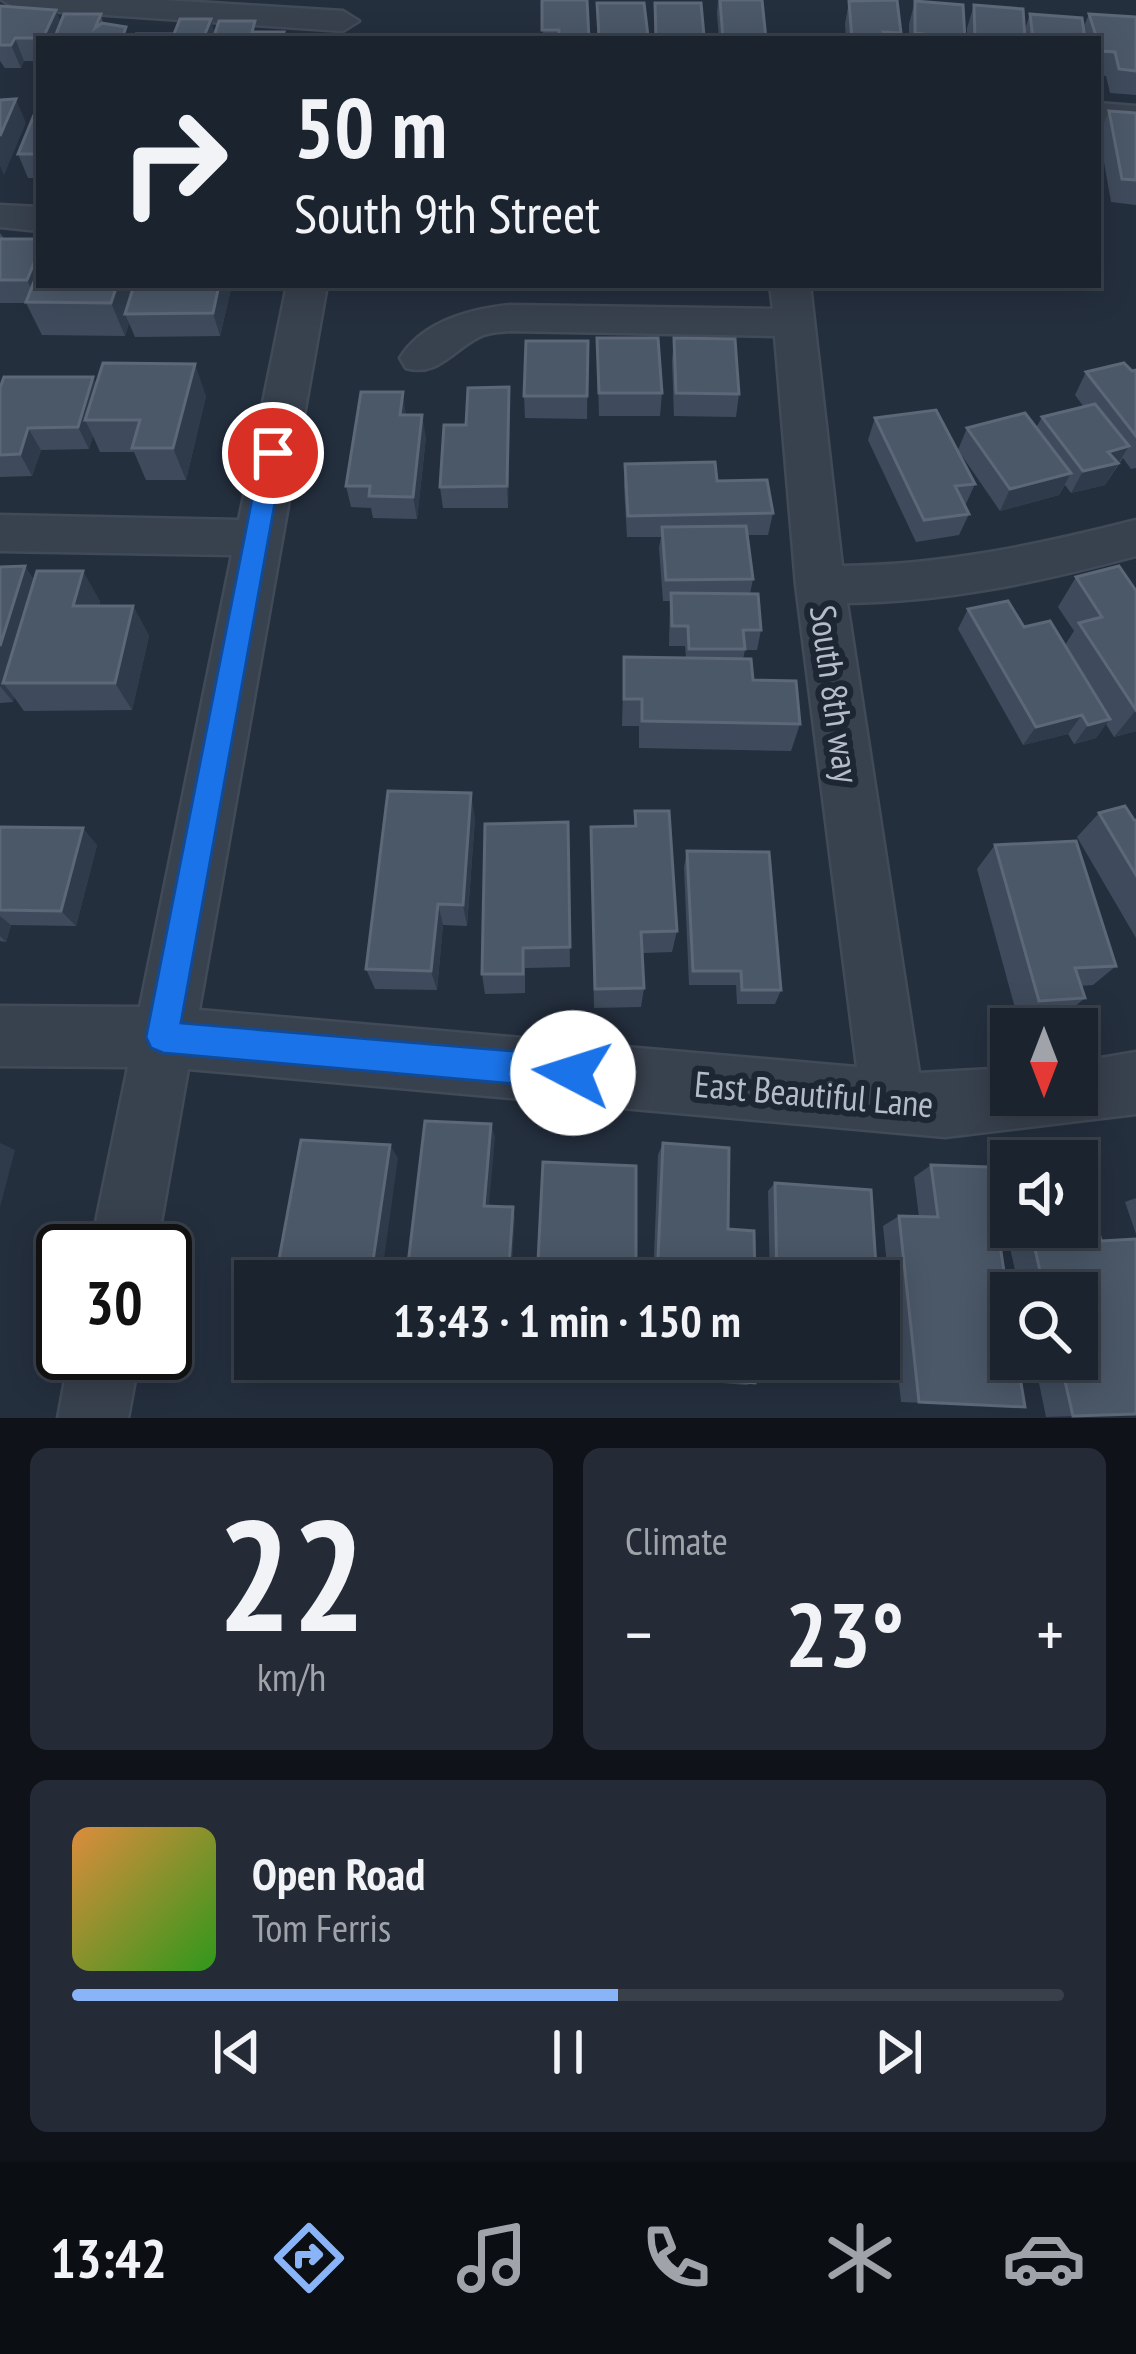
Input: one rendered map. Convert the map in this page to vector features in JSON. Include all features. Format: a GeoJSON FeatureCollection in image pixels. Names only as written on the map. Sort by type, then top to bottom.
{"type":"FeatureCollection","features":[{"type":"Feature","properties":{"kind":"street"},"geometry":{"type":"LineString","coordinates":[[18,0],[350,20]]}},
{"type":"Feature","properties":{"kind":"street"},"geometry":{"type":"LineString","coordinates":[[1101,113],[1136,116]]}},
{"type":"Feature","properties":{"kind":"street"},"geometry":{"type":"LineString","coordinates":[[0,216],[36,219]]}},
{"type":"Feature","properties":{"kind":"street"},"geometry":{"type":"LineString","coordinates":[[129,1224],[306,288]]}},
{"type":"Feature","properties":{"kind":"street"},"geometry":{"type":"LineString","coordinates":[[421,358],[473,322],[790,304]]}},
{"type":"Feature","properties":{"kind":"street","name":"South 8th way"},"geometry":{"type":"LineString","coordinates":[[790,304],[820,585],[892,1102]]}},
{"type":"Feature","properties":{"kind":"street"},"geometry":{"type":"LineString","coordinates":[[0,533],[256,538]]}},
{"type":"Feature","properties":{"kind":"street"},"geometry":{"type":"LineString","coordinates":[[820,585],[918,584],[1029,566],[1136,538]]}},
{"type":"Feature","properties":{"kind":"street","name":"East Beautiful Lane"},"geometry":{"type":"LineString","coordinates":[[0,1036],[163,1037],[892,1102],[945,1106],[990,1101]]}},
{"type":"Feature","properties":{"kind":"street"},"geometry":{"type":"LineString","coordinates":[[1098,1089],[1136,1083]]}},
{"type":"Feature","properties":{"kind":"street"},"geometry":{"type":"LineString","coordinates":[[93,1418],[100,1380]]}},
{"type":"Feature","properties":{"kind":"building"},"geometry":{"type":"Polygon","coordinates":[[[542,0],[587,0],[589,36],[559,36],[559,30],[542,30],[542,0]]]}},
{"type":"Feature","properties":{"kind":"building"},"geometry":{"type":"Polygon","coordinates":[[[720,0],[762,0],[766,36],[723,36],[720,0]]]}},
{"type":"Feature","properties":{"kind":"building"},"geometry":{"type":"Polygon","coordinates":[[[897,0],[901,33],[852,36],[849,1],[897,0]]]}},
{"type":"Feature","properties":{"kind":"building"},"geometry":{"type":"Polygon","coordinates":[[[915,1],[963,5],[965,36],[915,33],[915,1]]]}},
{"type":"Feature","properties":{"kind":"building"},"geometry":{"type":"Polygon","coordinates":[[[597,3],[644,3],[648,36],[599,36],[597,3]]]}},
{"type":"Feature","properties":{"kind":"building"},"geometry":{"type":"Polygon","coordinates":[[[655,3],[701,3],[704,36],[656,35],[655,3]]]}},
{"type":"Feature","properties":{"kind":"building"},"geometry":{"type":"Polygon","coordinates":[[[974,5],[1023,9],[1025,36],[975,36],[974,5]]]}},
{"type":"Feature","properties":{"kind":"building"},"geometry":{"type":"Polygon","coordinates":[[[0,6],[56,10],[44,36],[15,38],[11,45],[0,45],[0,6]]]}},
{"type":"Feature","properties":{"kind":"building"},"geometry":{"type":"Polygon","coordinates":[[[64,14],[101,14],[95,28],[102,23],[126,27],[123,36],[55,36],[64,14]]]}},
{"type":"Feature","properties":{"kind":"building"},"geometry":{"type":"Polygon","coordinates":[[[1030,14],[1082,18],[1085,36],[1033,36],[1030,14]]]}},
{"type":"Feature","properties":{"kind":"building"},"geometry":{"type":"Polygon","coordinates":[[[1089,14],[1136,17],[1136,71],[1119,69],[1115,52],[1101,51],[1101,36],[1096,36],[1089,14]]]}},
{"type":"Feature","properties":{"kind":"building"},"geometry":{"type":"Polygon","coordinates":[[[180,19],[211,19],[204,36],[135,36],[174,34],[180,19]]]}},
{"type":"Feature","properties":{"kind":"building"},"geometry":{"type":"Polygon","coordinates":[[[219,21],[255,21],[252,32],[284,32],[283,36],[214,36],[219,21]]]}},
{"type":"Feature","properties":{"kind":"building"},"geometry":{"type":"Polygon","coordinates":[[[16,99],[0,136],[0,100],[16,99]]]}},
{"type":"Feature","properties":{"kind":"building"},"geometry":{"type":"Polygon","coordinates":[[[1109,111],[1136,113],[1136,180],[1122,179],[1109,111]]]}},
{"type":"Feature","properties":{"kind":"building"},"geometry":{"type":"Polygon","coordinates":[[[34,115],[36,115],[36,154],[18,154],[34,115]]]}},
{"type":"Feature","properties":{"kind":"building"},"geometry":{"type":"Polygon","coordinates":[[[0,239],[36,239],[36,258],[27,280],[0,280],[0,239]]]}},
{"type":"Feature","properties":{"kind":"building"},"geometry":{"type":"Polygon","coordinates":[[[36,277],[36,288],[116,288],[111,303],[26,302],[36,277]]]}},
{"type":"Feature","properties":{"kind":"building"},"geometry":{"type":"Polygon","coordinates":[[[133,288],[218,288],[213,313],[125,314],[133,288]]]}},
{"type":"Feature","properties":{"kind":"building"},"geometry":{"type":"Polygon","coordinates":[[[597,338],[658,338],[662,393],[599,393],[597,338]]]}},
{"type":"Feature","properties":{"kind":"building"},"geometry":{"type":"Polygon","coordinates":[[[674,338],[735,339],[739,394],[676,393],[674,338]]]}},
{"type":"Feature","properties":{"kind":"building"},"geometry":{"type":"Polygon","coordinates":[[[526,341],[588,341],[587,396],[524,396],[526,341]]]}},
{"type":"Feature","properties":{"kind":"building"},"geometry":{"type":"Polygon","coordinates":[[[103,363],[195,364],[173,448],[132,448],[140,420],[85,420],[103,363]]]}},
{"type":"Feature","properties":{"kind":"building"},"geometry":{"type":"Polygon","coordinates":[[[1124,363],[1136,370],[1136,436],[1086,372],[1124,363]]]}},
{"type":"Feature","properties":{"kind":"building"},"geometry":{"type":"Polygon","coordinates":[[[4,377],[93,377],[78,427],[28,428],[20,454],[0,455],[4,377]]]}},
{"type":"Feature","properties":{"kind":"building"},"geometry":{"type":"Polygon","coordinates":[[[509,387],[507,486],[440,487],[444,425],[466,425],[468,388],[509,387]]]}},
{"type":"Feature","properties":{"kind":"building"},"geometry":{"type":"Polygon","coordinates":[[[361,392],[403,392],[400,415],[422,415],[413,497],[369,496],[370,486],[346,486],[361,392]]]}},
{"type":"Feature","properties":{"kind":"building"},"geometry":{"type":"Polygon","coordinates":[[[1095,404],[1129,446],[1108,452],[1118,463],[1083,471],[1042,417],[1095,404]]]}},
{"type":"Feature","properties":{"kind":"building"},"geometry":{"type":"Polygon","coordinates":[[[936,410],[975,484],[955,486],[969,514],[924,520],[875,418],[936,410]]]}},
{"type":"Feature","properties":{"kind":"building"},"geometry":{"type":"Polygon","coordinates":[[[1025,413],[1071,473],[1010,489],[967,428],[1025,413]]]}},
{"type":"Feature","properties":{"kind":"building"},"geometry":{"type":"Polygon","coordinates":[[[715,462],[717,481],[767,480],[773,513],[628,516],[625,464],[715,462]]]}},
{"type":"Feature","properties":{"kind":"building"},"geometry":{"type":"Polygon","coordinates":[[[746,526],[753,579],[666,580],[662,527],[746,526]]]}},
{"type":"Feature","properties":{"kind":"building"},"geometry":{"type":"Polygon","coordinates":[[[25,566],[0,646],[0,567],[25,566]]]}},
{"type":"Feature","properties":{"kind":"building"},"geometry":{"type":"Polygon","coordinates":[[[1119,566],[1136,591],[1136,710],[1079,623],[1102,617],[1076,577],[1119,566]]]}},
{"type":"Feature","properties":{"kind":"building"},"geometry":{"type":"Polygon","coordinates":[[[37,571],[83,571],[73,606],[133,606],[115,683],[3,683],[37,571]]]}},
{"type":"Feature","properties":{"kind":"building"},"geometry":{"type":"Polygon","coordinates":[[[671,593],[758,594],[761,630],[743,630],[745,649],[689,649],[688,626],[672,626],[671,593]]]}},
{"type":"Feature","properties":{"kind":"building"},"geometry":{"type":"Polygon","coordinates":[[[1008,601],[1024,627],[1050,621],[1110,719],[1088,725],[1082,715],[1036,727],[968,609],[1008,601]]]}},
{"type":"Feature","properties":{"kind":"building"},"geometry":{"type":"Polygon","coordinates":[[[624,657],[751,659],[753,680],[796,681],[800,724],[642,721],[642,699],[624,699],[624,657]]]}},
{"type":"Feature","properties":{"kind":"building"},"geometry":{"type":"Polygon","coordinates":[[[388,791],[471,793],[463,905],[438,904],[431,971],[366,969],[388,791]]]}},
{"type":"Feature","properties":{"kind":"building"},"geometry":{"type":"Polygon","coordinates":[[[1125,806],[1136,820],[1136,875],[1099,813],[1125,806]]]}},
{"type":"Feature","properties":{"kind":"building"},"geometry":{"type":"Polygon","coordinates":[[[635,811],[669,811],[677,931],[641,932],[644,988],[595,989],[591,827],[636,826],[635,811]]]}},
{"type":"Feature","properties":{"kind":"building"},"geometry":{"type":"Polygon","coordinates":[[[568,822],[570,947],[523,948],[523,974],[482,974],[485,824],[568,822]]]}},
{"type":"Feature","properties":{"kind":"building"},"geometry":{"type":"Polygon","coordinates":[[[0,827],[83,828],[61,911],[0,910],[0,827]]]}},
{"type":"Feature","properties":{"kind":"building"},"geometry":{"type":"Polygon","coordinates":[[[1076,841],[1116,966],[1075,968],[1085,998],[1039,1001],[995,845],[1076,841]]]}},
{"type":"Feature","properties":{"kind":"building"},"geometry":{"type":"Polygon","coordinates":[[[687,851],[769,852],[781,990],[742,990],[741,971],[693,971],[687,851]]]}},
{"type":"Feature","properties":{"kind":"building"},"geometry":{"type":"Polygon","coordinates":[[[425,1121],[491,1124],[484,1206],[513,1207],[509,1260],[408,1260],[425,1121]]]}},
{"type":"Feature","properties":{"kind":"building"},"geometry":{"type":"Polygon","coordinates":[[[301,1140],[390,1145],[373,1260],[279,1260],[301,1140]]]}},
{"type":"Feature","properties":{"kind":"building"},"geometry":{"type":"Polygon","coordinates":[[[663,1143],[729,1148],[728,1229],[754,1231],[755,1260],[658,1260],[663,1143]]]}},
{"type":"Feature","properties":{"kind":"building"},"geometry":{"type":"Polygon","coordinates":[[[543,1162],[636,1166],[636,1260],[538,1260],[543,1162]]]}},
{"type":"Feature","properties":{"kind":"building"},"geometry":{"type":"Polygon","coordinates":[[[931,1165],[988,1167],[990,1248],[1000,1248],[1004,1272],[990,1272],[990,1380],[1020,1380],[1025,1407],[919,1402],[899,1216],[938,1217],[931,1165]]]}},
{"type":"Feature","properties":{"kind":"building"},"geometry":{"type":"Polygon","coordinates":[[[775,1183],[871,1190],[876,1260],[777,1260],[775,1183]]]}},
{"type":"Feature","properties":{"kind":"building"},"geometry":{"type":"Polygon","coordinates":[[[1098,1229],[1101,1241],[1136,1239],[1136,1414],[1073,1416],[1065,1380],[1098,1380],[1098,1272],[1040,1272],[1035,1248],[1098,1248],[1098,1229]]]}},
{"type":"Feature","properties":{"kind":"route"},"geometry":{"type":"LineString","coordinates":[[273,453],[163,1037],[573,1073]]}}]}
